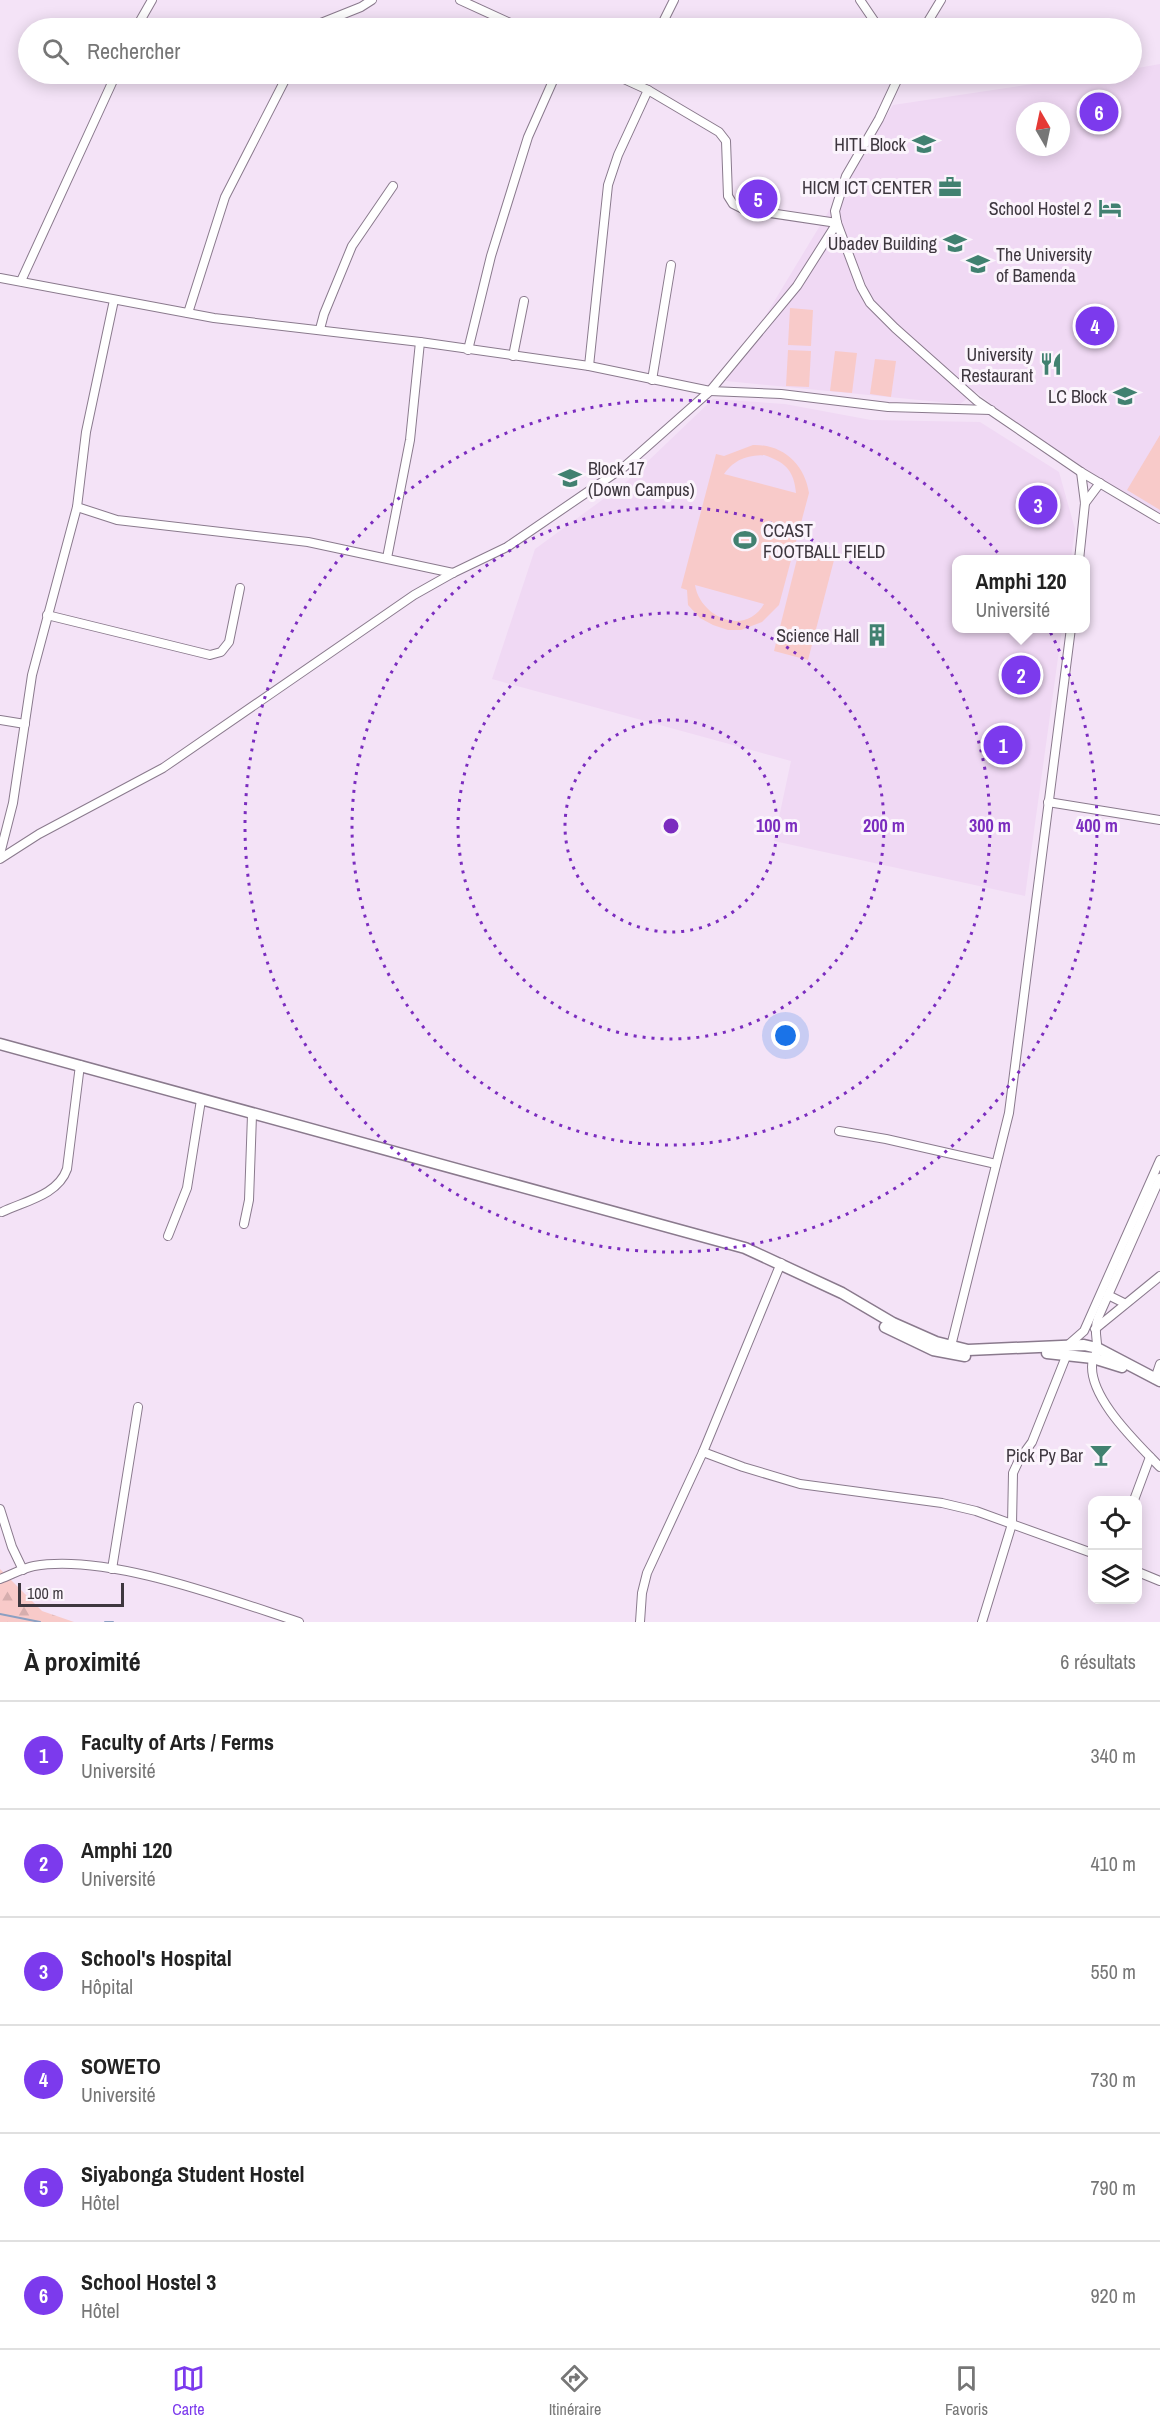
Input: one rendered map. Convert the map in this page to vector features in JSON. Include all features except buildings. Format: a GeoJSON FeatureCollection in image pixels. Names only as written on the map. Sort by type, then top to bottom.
{"type":"FeatureCollection","features":[{"type":"Feature","properties":{"kind":"highway"},"geometry":{"type":"LineString","coordinates":[[0,1044],[252,1115],[745,1248],[842,1293],[912,1332],[950,1350],[1068,1351],[1084,1345],[1095,1353],[1154,1379]]}},
{"type":"Feature","properties":{"kind":"street"},"geometry":{"type":"LineString","coordinates":[[142,18],[152,0]]}},
{"type":"Feature","properties":{"kind":"street"},"geometry":{"type":"LineString","coordinates":[[332,18],[361,7],[372,0]]}},
{"type":"Feature","properties":{"kind":"street"},"geometry":{"type":"LineString","coordinates":[[460,0],[500,18]]}},
{"type":"Feature","properties":{"kind":"street"},"geometry":{"type":"LineString","coordinates":[[665,18],[674,0]]}},
{"type":"Feature","properties":{"kind":"street"},"geometry":{"type":"LineString","coordinates":[[860,0],[872,18]]}},
{"type":"Feature","properties":{"kind":"street"},"geometry":{"type":"LineString","coordinates":[[930,18],[941,0]]}},
{"type":"Feature","properties":{"kind":"street"},"geometry":{"type":"LineString","coordinates":[[21,281],[111,84]]}},
{"type":"Feature","properties":{"kind":"street"},"geometry":{"type":"LineString","coordinates":[[188,313],[225,197],[283,84]]}},
{"type":"Feature","properties":{"kind":"street"},"geometry":{"type":"LineString","coordinates":[[468,350],[491,256],[528,137],[552,84]]}},
{"type":"Feature","properties":{"kind":"street"},"geometry":{"type":"LineString","coordinates":[[636,84],[719,132],[726,141],[728,196],[733,204],[743,209],[837,223]]}},
{"type":"Feature","properties":{"kind":"street"},"geometry":{"type":"LineString","coordinates":[[895,84],[879,119],[846,176],[835,211],[837,223],[861,287],[870,303],[958,386],[1081,472],[1160,519]]}},
{"type":"Feature","properties":{"kind":"street"},"geometry":{"type":"LineString","coordinates":[[589,366],[608,185],[618,155],[648,90]]}},
{"type":"Feature","properties":{"kind":"street"},"geometry":{"type":"LineString","coordinates":[[320,329],[352,246],[393,186]]}},
{"type":"Feature","properties":{"kind":"street"},"geometry":{"type":"LineString","coordinates":[[0,857],[163,768],[414,596],[453,573],[507,547],[615,474],[710,391],[797,286],[837,223]]}},
{"type":"Feature","properties":{"kind":"street"},"geometry":{"type":"LineString","coordinates":[[652,380],[671,266]]}},
{"type":"Feature","properties":{"kind":"street"},"geometry":{"type":"LineString","coordinates":[[0,278],[188,313],[589,366],[710,391],[781,394],[888,408],[991,410]]}},
{"type":"Feature","properties":{"kind":"street"},"geometry":{"type":"LineString","coordinates":[[0,857],[13,803],[32,675],[77,507],[86,432],[114,300]]}},
{"type":"Feature","properties":{"kind":"street"},"geometry":{"type":"LineString","coordinates":[[513,356],[524,301]]}},
{"type":"Feature","properties":{"kind":"street"},"geometry":{"type":"LineString","coordinates":[[387,558],[410,440],[420,342]]}},
{"type":"Feature","properties":{"kind":"street"},"geometry":{"type":"LineString","coordinates":[[1080,555],[1085,503],[1081,472]]}},
{"type":"Feature","properties":{"kind":"street"},"geometry":{"type":"LineString","coordinates":[[1085,503],[1100,483]]}},
{"type":"Feature","properties":{"kind":"street"},"geometry":{"type":"LineString","coordinates":[[77,507],[117,520],[308,542],[453,573]]}},
{"type":"Feature","properties":{"kind":"street"},"geometry":{"type":"LineString","coordinates":[[47,615],[210,655],[221,652],[229,642],[240,588]]}},
{"type":"Feature","properties":{"kind":"street"},"geometry":{"type":"LineString","coordinates":[[950,1350],[1009,1113],[1070,633]]}},
{"type":"Feature","properties":{"kind":"street"},"geometry":{"type":"LineString","coordinates":[[0,720],[25,724]]}},
{"type":"Feature","properties":{"kind":"street"},"geometry":{"type":"LineString","coordinates":[[1048,802],[1160,820]]}},
{"type":"Feature","properties":{"kind":"street"},"geometry":{"type":"LineString","coordinates":[[2,1212],[56,1188],[63,1180],[67,1169],[80,1065]]}},
{"type":"Feature","properties":{"kind":"street"},"geometry":{"type":"LineString","coordinates":[[168,1236],[187,1188],[201,1101]]}},
{"type":"Feature","properties":{"kind":"street"},"geometry":{"type":"LineString","coordinates":[[244,1224],[249,1200],[252,1115]]}},
{"type":"Feature","properties":{"kind":"street"},"geometry":{"type":"LineString","coordinates":[[839,1131],[996,1164]]}},
{"type":"Feature","properties":{"kind":"street"},"geometry":{"type":"LineString","coordinates":[[982,1622],[1012,1524],[1013,1473],[1019,1460],[1032,1443],[1068,1351],[1084,1331],[1160,1160]]}},
{"type":"Feature","properties":{"kind":"street"},"geometry":{"type":"LineString","coordinates":[[1160,1178],[1095,1329],[1096,1383],[1112,1416],[1160,1467]]}},
{"type":"Feature","properties":{"kind":"street"},"geometry":{"type":"LineString","coordinates":[[640,1622],[642,1593],[647,1573],[702,1452],[781,1263]]}},
{"type":"Feature","properties":{"kind":"street"},"geometry":{"type":"LineString","coordinates":[[1095,1329],[1124,1303],[1160,1276]]}},
{"type":"Feature","properties":{"kind":"street"},"geometry":{"type":"LineString","coordinates":[[1108,1295],[1124,1303]]}},
{"type":"Feature","properties":{"kind":"street"},"geometry":{"type":"LineString","coordinates":[[1154,1379],[1160,1364]]}},
{"type":"Feature","properties":{"kind":"street"},"geometry":{"type":"LineString","coordinates":[[112,1569],[138,1407]]}},
{"type":"Feature","properties":{"kind":"street"},"geometry":{"type":"LineString","coordinates":[[702,1452],[800,1484],[942,1503],[1012,1524],[1088,1552]]}},
{"type":"Feature","properties":{"kind":"street"},"geometry":{"type":"LineString","coordinates":[[1135,1496],[1150,1457]]}},
{"type":"Feature","properties":{"kind":"street"},"geometry":{"type":"LineString","coordinates":[[0,1509],[12,1547],[23,1570]]}},
{"type":"Feature","properties":{"kind":"street"},"geometry":{"type":"LineString","coordinates":[[0,1580],[36,1565],[66,1564],[112,1569],[186,1587],[299,1622]]}},
{"type":"Feature","properties":{"kind":"street"},"geometry":{"type":"LineString","coordinates":[[1142,1574],[1160,1581]]}},
{"type":"Feature","properties":{"kind":"shaded area","name":"The University of Bamenda"},"geometry":{"type":"Polygon","coordinates":[[[1160,64],[1160,517],[1050,451],[976,392],[960,404],[726,381],[893,105],[1033,84],[1142,84],[1142,67],[1160,64]]]}},
{"type":"Feature","properties":{"kind":"shaded area"},"geometry":{"type":"Polygon","coordinates":[[[713,399],[785,404],[871,420],[980,422],[1059,472],[1075,529],[1072,555],[952,555],[952,633],[1061,633],[1025,896],[774,841],[791,761],[492,679],[535,549],[624,484],[713,399]]]}},
{"type":"Feature","properties":{"kind":"green space"},"geometry":{"type":"Polygon","coordinates":[[[790,308],[813,310],[811,346],[788,345],[790,308]]]}},
{"type":"Feature","properties":{"kind":"green space"},"geometry":{"type":"Polygon","coordinates":[[[788,350],[811,351],[809,387],[786,386],[788,350]]]}},
{"type":"Feature","properties":{"kind":"green space"},"geometry":{"type":"Polygon","coordinates":[[[835,351],[857,353],[852,393],[830,391],[835,351]]]}},
{"type":"Feature","properties":{"kind":"green space"},"geometry":{"type":"Polygon","coordinates":[[[875,359],[896,361],[891,397],[870,394],[875,359]]]}},
{"type":"Feature","properties":{"kind":"green space"},"geometry":{"type":"Polygon","coordinates":[[[1160,435],[1160,510],[1127,490],[1160,435]]]}},
{"type":"Feature","properties":{"kind":"green space","name":"CCAST FOOTBALL FIELD"},"geometry":{"type":"Polygon","coordinates":[[[753,445],[774,448],[783,452],[797,465],[807,483],[809,493],[779,605],[762,622],[741,630],[728,630],[700,618],[688,605],[687,590],[681,588],[716,454],[724,456],[753,445]],[[764,455],[741,459],[724,474],[796,493],[793,478],[787,468],[764,455]],[[695,585],[705,606],[724,619],[735,621],[746,619],[756,614],[764,604],[695,585]]]}},
{"type":"Feature","properties":{"kind":"green space"},"geometry":{"type":"Polygon","coordinates":[[[799,551],[834,560],[808,660],[774,651],[799,551]]]}},
{"type":"Feature","properties":{"kind":"green space"},"geometry":{"type":"Polygon","coordinates":[[[0,1569],[42,1611],[74,1622],[0,1622],[0,1569]]]}},
{"type":"Feature","properties":{"kind":"waterway"},"geometry":{"type":"LineString","coordinates":[[0,1614],[40,1622]]}},
{"type":"Feature","properties":{"kind":"waterway"},"geometry":{"type":"LineString","coordinates":[[105,1622],[113,1622]]}},
{"type":"Feature","properties":{"kind":"place","name":"School Hostel 3"},"geometry":{"type":"Point","coordinates":[1099,112]}},
{"type":"Feature","properties":{"kind":"place","name":"HITL Block"},"geometry":{"type":"Point","coordinates":[924,144]}},
{"type":"Feature","properties":{"kind":"place","name":"HICM ICT CENTER"},"geometry":{"type":"Point","coordinates":[950,187]}},
{"type":"Feature","properties":{"kind":"place","name":"Siyabonga Student Hostel"},"geometry":{"type":"Point","coordinates":[758,199]}},
{"type":"Feature","properties":{"kind":"place","name":"School Hostel 2"},"geometry":{"type":"Point","coordinates":[1110,208]}},
{"type":"Feature","properties":{"kind":"place","name":"Ubadev Building"},"geometry":{"type":"Point","coordinates":[955,243]}},
{"type":"Feature","properties":{"kind":"place","name":"The University of Bamenda"},"geometry":{"type":"Point","coordinates":[978,264]}},
{"type":"Feature","properties":{"kind":"place","name":"SOWETO"},"geometry":{"type":"Point","coordinates":[1095,326]}},
{"type":"Feature","properties":{"kind":"place","name":"University Restaurant"},"geometry":{"type":"Point","coordinates":[1051,364]}},
{"type":"Feature","properties":{"kind":"place","name":"LC Block"},"geometry":{"type":"Point","coordinates":[1125,396]}},
{"type":"Feature","properties":{"kind":"place","name":"Block 17 (Down Campus)"},"geometry":{"type":"Point","coordinates":[570,478]}},
{"type":"Feature","properties":{"kind":"place","name":"School's Hospital"},"geometry":{"type":"Point","coordinates":[1038,505]}},
{"type":"Feature","properties":{"kind":"place","name":"CCAST FOOTBALL FIELD"},"geometry":{"type":"Point","coordinates":[745,540]}},
{"type":"Feature","properties":{"kind":"place","name":"Science Hall"},"geometry":{"type":"Point","coordinates":[877,635]}},
{"type":"Feature","properties":{"kind":"place","name":"Amphi 120"},"geometry":{"type":"Point","coordinates":[1021,675]}},
{"type":"Feature","properties":{"kind":"place","name":"Faculty of Arts / Ferms"},"geometry":{"type":"Point","coordinates":[1003,745]}},
{"type":"Feature","properties":{"kind":"place","name":"Pick Py Bar"},"geometry":{"type":"Point","coordinates":[1101,1455]}}]}
